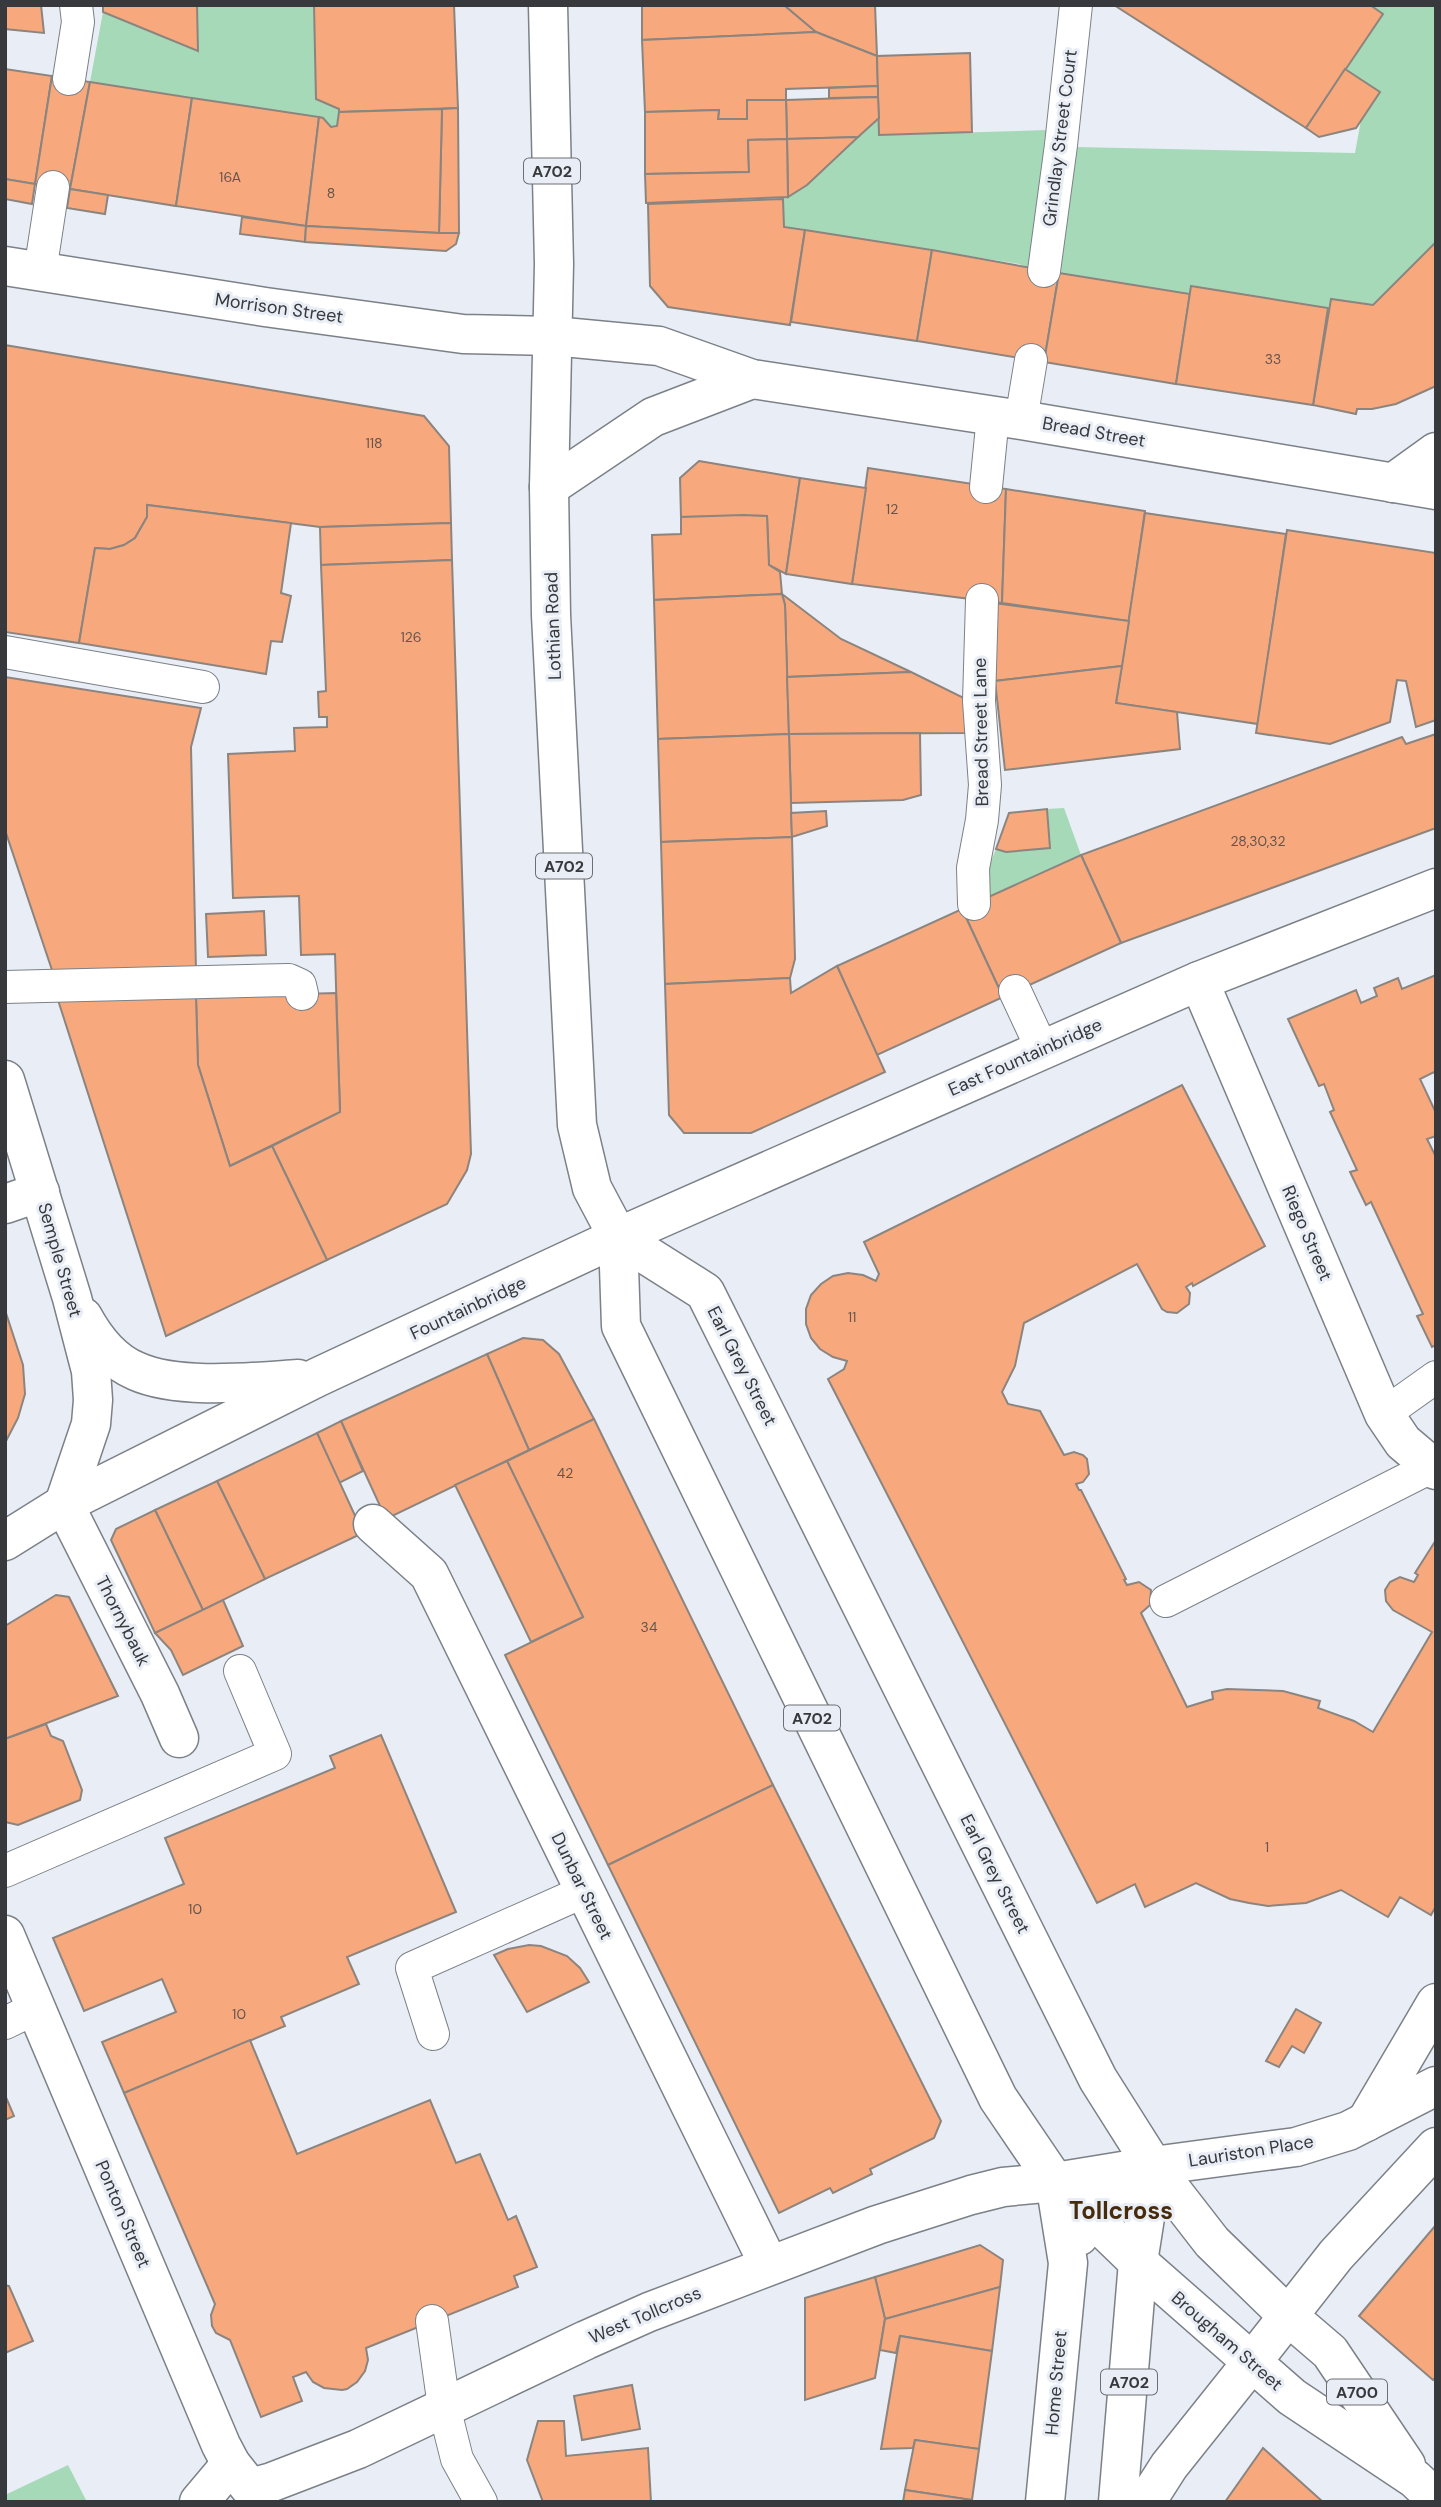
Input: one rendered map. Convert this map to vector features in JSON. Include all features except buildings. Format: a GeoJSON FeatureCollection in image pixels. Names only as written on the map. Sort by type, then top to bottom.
{"type":"FeatureCollection","features":[{"type":"Feature","properties":{"kind":"street","name":"Lothian Road"},"geometry":{"type":"LineString","coordinates":[[548,5],[554,264],[549,486],[551,615],[577,1125],[592,1188],[618,1237]]}},
{"type":"Feature","properties":{"kind":"street","name":"Morrison Street"},"geometry":{"type":"LineString","coordinates":[[23,269],[265,307],[463,334],[554,336]]}},
{"type":"Feature","properties":{"kind":"street","name":"Bread Street"},"geometry":{"type":"LineString","coordinates":[[554,336],[659,346],[752,379],[1007,418],[1436,490]]}},
{"type":"Feature","properties":{"kind":"street","name":"Bread Street"},"geometry":{"type":"LineString","coordinates":[[549,486],[653,417],[752,379]]}},
{"type":"Feature","properties":{"kind":"street"},"geometry":{"type":"LineString","coordinates":[[1393,483],[1436,452]]}},
{"type":"Feature","properties":{"kind":"street","name":"East Fountainbridge"},"geometry":{"type":"LineString","coordinates":[[618,1237],[1199,981],[1436,888]]}},
{"type":"Feature","properties":{"kind":"street","name":"Riego Street"},"geometry":{"type":"LineString","coordinates":[[1199,981],[1384,1413],[1404,1442],[1433,1469]]}},
{"type":"Feature","properties":{"kind":"street","name":"Semple Street"},"geometry":{"type":"LineString","coordinates":[[5,1080],[22,1198],[72,1298],[90,1371],[93,1400],[91,1424],[64,1504]]}},
{"type":"Feature","properties":{"kind":"street","name":"Fountainbridge"},"geometry":{"type":"LineString","coordinates":[[5,1541],[64,1504],[318,1377],[618,1237]]}},
{"type":"Feature","properties":{"kind":"street","name":"Earl Grey Street"},"geometry":{"type":"LineString","coordinates":[[618,1237],[705,1292],[1098,2079],[1153,2166]]}},
{"type":"Feature","properties":{"kind":"street","name":"A702"},"geometry":{"type":"LineString","coordinates":[[618,1237],[621,1326],[998,2098],[1055,2182]]}},
{"type":"Feature","properties":{"kind":"street","name":"Fountainbridge"},"geometry":{"type":"LineString","coordinates":[[72,1298],[99,1342],[117,1360],[136,1371],[183,1381],[226,1383],[318,1377]]}},
{"type":"Feature","properties":{"kind":"street","name":"Thornybauk"},"geometry":{"type":"LineString","coordinates":[[64,1504],[180,1738]]}},
{"type":"Feature","properties":{"kind":"street","name":"Dunbar Street"},"geometry":{"type":"LineString","coordinates":[[373,1524],[429,1574],[769,2265]]}},
{"type":"Feature","properties":{"kind":"street","name":"Ponton Street"},"geometry":{"type":"LineString","coordinates":[[5,1935],[21,2015],[249,2485]]}},
{"type":"Feature","properties":{"kind":"street"},"geometry":{"type":"LineString","coordinates":[[1366,2122],[1436,2003]]}},
{"type":"Feature","properties":{"kind":"street","name":"Lauriston Place"},"geometry":{"type":"LineString","coordinates":[[1055,2182],[1296,2147],[1332,2137],[1436,2086]]}},
{"type":"Feature","properties":{"kind":"street"},"geometry":{"type":"LineString","coordinates":[[1146,2502],[1169,2466],[1288,2316],[1370,2216],[1436,2147]]}},
{"type":"Feature","properties":{"kind":"street"},"geometry":{"type":"LineString","coordinates":[[1088,2214],[1153,2166]]}},
{"type":"Feature","properties":{"kind":"street","name":"A702"},"geometry":{"type":"LineString","coordinates":[[1118,2502],[1138,2262],[1153,2166]]}},
{"type":"Feature","properties":{"kind":"street","name":"Brougham Street"},"geometry":{"type":"LineString","coordinates":[[1153,2166],[1212,2242],[1288,2316],[1330,2352],[1425,2489]]}},
{"type":"Feature","properties":{"kind":"street","name":"Brougham Street"},"geometry":{"type":"LineString","coordinates":[[1055,2182],[1138,2262],[1292,2397],[1425,2489]]}},
{"type":"Feature","properties":{"kind":"street","name":"Home Street"},"geometry":{"type":"LineString","coordinates":[[1045,2502],[1068,2263],[1055,2182]]}},
{"type":"Feature","properties":{"kind":"street","name":"West Tollcross"},"geometry":{"type":"LineString","coordinates":[[249,2485],[272,2482],[358,2449],[586,2340],[769,2265],[877,2225],[971,2195],[1055,2182]]}},
{"type":"Feature","properties":{"kind":"street","name":"Home Street"},"geometry":{"type":"LineString","coordinates":[[1068,2263],[1088,2214]]}},
{"type":"Feature","properties":{"kind":"street"},"geometry":{"type":"LineString","coordinates":[[198,2502],[249,2485]]}},
{"type":"Feature","properties":{"kind":"lane"},"geometry":{"type":"LineString","coordinates":[[69,79],[78,22],[76,5]]}},
{"type":"Feature","properties":{"kind":"lane","name":"Grindlay Street Court"},"geometry":{"type":"LineString","coordinates":[[1044,271],[1076,5]]}},
{"type":"Feature","properties":{"kind":"lane"},"geometry":{"type":"LineString","coordinates":[[23,269],[53,187]]}},
{"type":"Feature","properties":{"kind":"lane"},"geometry":{"type":"LineString","coordinates":[[986,486],[1007,418],[1031,360]]}},
{"type":"Feature","properties":{"kind":"lane","name":"Bread Street Lane"},"geometry":{"type":"LineString","coordinates":[[974,904],[973,868],[985,785],[979,701],[982,600]]}},
{"type":"Feature","properties":{"kind":"lane"},"geometry":{"type":"LineString","coordinates":[[5,652],[203,687]]}},
{"type":"Feature","properties":{"kind":"lane"},"geometry":{"type":"LineString","coordinates":[[5,987],[289,980],[300,985],[302,994]]}},
{"type":"Feature","properties":{"kind":"lane"},"geometry":{"type":"LineString","coordinates":[[1015,991],[1042,1049]]}},
{"type":"Feature","properties":{"kind":"lane"},"geometry":{"type":"LineString","coordinates":[[1384,1413],[1436,1377]]}},
{"type":"Feature","properties":{"kind":"lane"},"geometry":{"type":"LineString","coordinates":[[1166,1601],[1433,1469]]}},
{"type":"Feature","properties":{"kind":"lane"},"geometry":{"type":"LineString","coordinates":[[5,1871],[275,1754],[240,1671]]}},
{"type":"Feature","properties":{"kind":"lane"},"geometry":{"type":"LineString","coordinates":[[433,2034],[411,1968],[585,1891]]}},
{"type":"Feature","properties":{"kind":"lane"},"geometry":{"type":"LineString","coordinates":[[432,2321],[444,2407],[457,2459],[481,2502]]}},
{"type":"Feature","properties":{"kind":"green space"},"geometry":{"type":"Polygon","coordinates":[[[197,5],[314,5],[316,99],[339,109],[337,126],[331,127],[323,118],[90,82],[103,12],[197,51],[197,5]]]}},
{"type":"Feature","properties":{"kind":"green space"},"geometry":{"type":"Polygon","coordinates":[[[1370,5],[1436,5],[1436,242],[1373,305],[1331,299],[1328,308],[1192,286],[1190,294],[1059,273],[1076,147],[1355,153],[1361,120],[1380,92],[1345,69],[1370,5]]]}},
{"type":"Feature","properties":{"kind":"green space"},"geometry":{"type":"Polygon","coordinates":[[[879,118],[880,135],[1048,130],[1029,268],[1019,264],[784,227],[783,199],[807,184],[879,118]]]}},
{"type":"Feature","properties":{"kind":"green space"},"geometry":{"type":"Polygon","coordinates":[[[1064,808],[1081,855],[986,898],[990,864],[996,849],[1006,852],[1050,848],[1047,809],[1064,808]]]}},
{"type":"Feature","properties":{"kind":"green space"},"geometry":{"type":"Polygon","coordinates":[[[68,2465],[87,2502],[5,2502],[5,2495],[68,2465]]]}},
{"type":"Feature","properties":{"kind":"district","name":"Tollcross"},"geometry":{"type":"Point","coordinates":[1121,2211]}}]}
